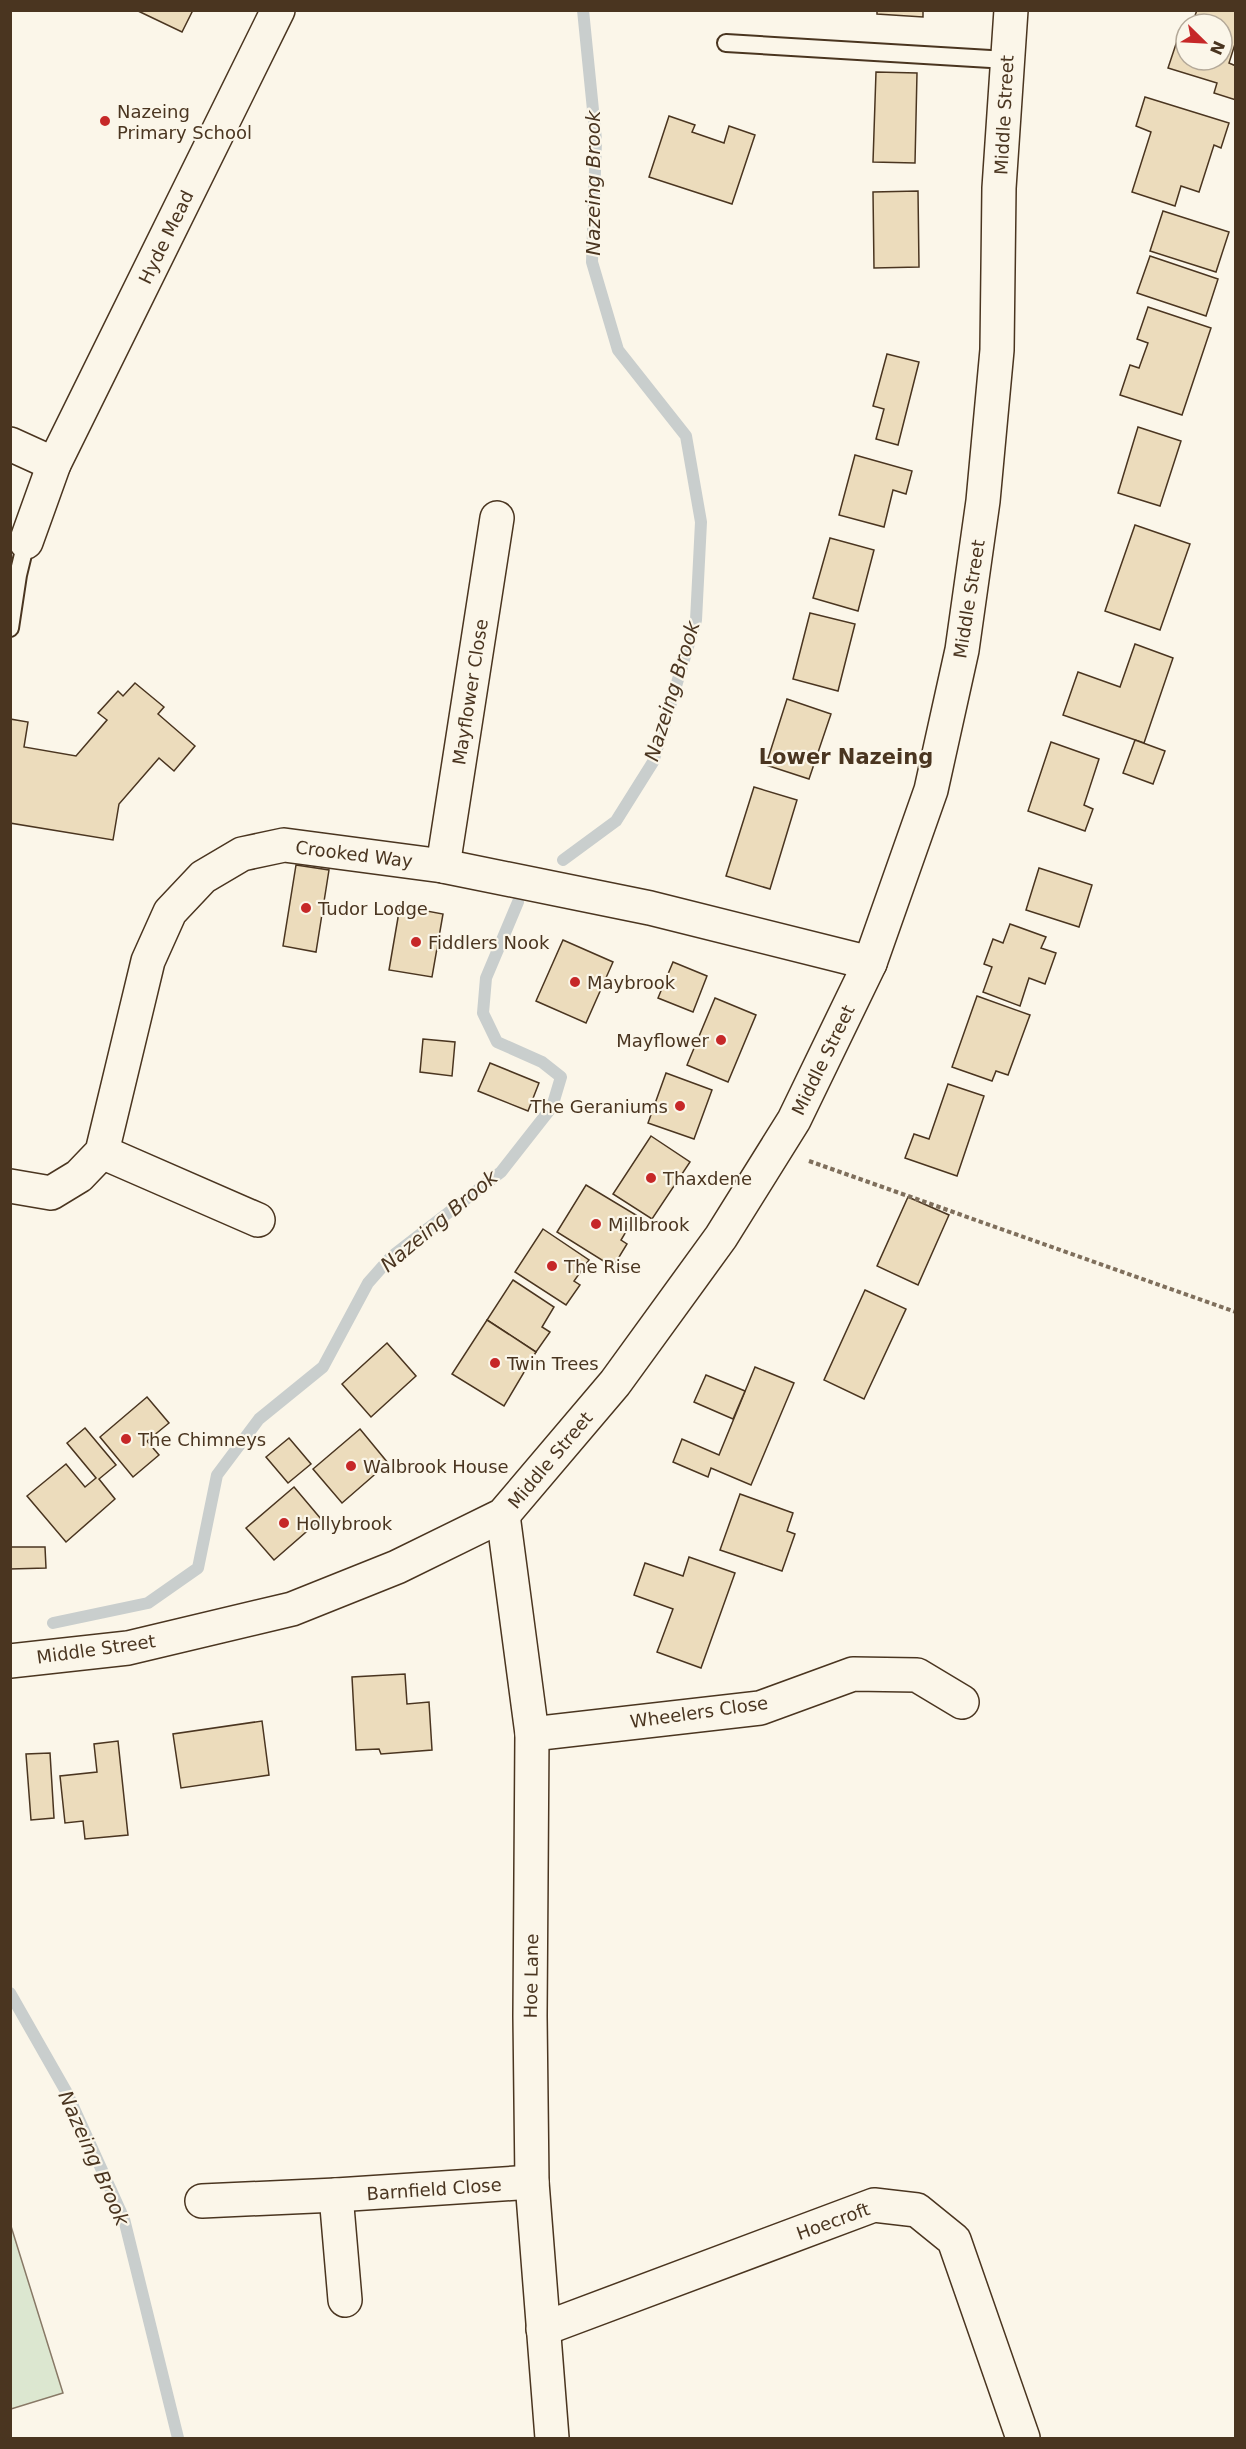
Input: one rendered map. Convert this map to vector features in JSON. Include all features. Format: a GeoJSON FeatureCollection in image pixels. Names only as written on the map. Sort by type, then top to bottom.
{"type":"FeatureCollection","features":[{"type":"Feature","properties":{"kind":"street","name":"Hyde Mead"},"geometry":{"type":"LineString","coordinates":[[26,542],[54,464],[278,10]]}},
{"type":"Feature","properties":{"kind":"street","name":"Middle Street"},"geometry":{"type":"LineString","coordinates":[[10,1662],[128,1648],[292,1609],[397,1567],[502,1515],[615,1383],[721,1237],[776,1150],[794,1120],[870,963],[931,790],[962,650],[983,501],[997,350],[999,188],[1011,10]]}},
{"type":"Feature","properties":{"kind":"street"},"geometry":{"type":"LineString","coordinates":[[10,444],[54,464]]}},
{"type":"Feature","properties":{"kind":"street","name":"Mayflower Close"},"geometry":{"type":"LineString","coordinates":[[443,866],[497,518]]}},
{"type":"Feature","properties":{"kind":"street","name":"Crooked Way"},"geometry":{"type":"LineString","coordinates":[[10,1186],[51,1193],[80,1176],[102,1152],[148,961],[170,912],[203,877],[242,854],[284,845],[443,866],[650,908],[870,963]]}},
{"type":"Feature","properties":{"kind":"street"},"geometry":{"type":"LineString","coordinates":[[102,1152],[258,1220]]}},
{"type":"Feature","properties":{"kind":"street","name":"Hoe Lane"},"geometry":{"type":"LineString","coordinates":[[502,1515],[532,1734],[530,2016],[532,2182],[552,2439]]}},
{"type":"Feature","properties":{"kind":"street","name":"Wheelers Close"},"geometry":{"type":"LineString","coordinates":[[532,1734],[760,1708],[853,1674],[917,1675],[962,1702]]}},
{"type":"Feature","properties":{"kind":"street","name":"Barnfield Close"},"geometry":{"type":"LineString","coordinates":[[202,2201],[532,2182]]}},
{"type":"Feature","properties":{"kind":"street"},"geometry":{"type":"LineString","coordinates":[[336,2195],[345,2300]]}},
{"type":"Feature","properties":{"kind":"street","name":"Hoecroft"},"geometry":{"type":"LineString","coordinates":[[543,2329],[874,2205],[917,2210],[954,2240],[1023,2439]]}},
{"type":"Feature","properties":{"kind":"lane"},"geometry":{"type":"LineString","coordinates":[[726,43],[1007,60]]}},
{"type":"Feature","properties":{"kind":"lane"},"geometry":{"type":"LineString","coordinates":[[10,628],[14,575],[26,542]]}},
{"type":"Feature","properties":{"kind":"path"},"geometry":{"type":"LineString","coordinates":[[776,1150],[1236,1312]]}},
{"type":"Feature","properties":{"kind":"green space"},"geometry":{"type":"Polygon","coordinates":[[[10,2223],[63,2393],[11,2409],[10,2409],[10,2223]]]}},
{"type":"Feature","properties":{"kind":"building"},"geometry":{"type":"Polygon","coordinates":[[[136,10],[193,10],[182,32],[136,10]]]}},
{"type":"Feature","properties":{"kind":"building"},"geometry":{"type":"Polygon","coordinates":[[[877,10],[923,10],[923,17],[877,14],[877,10]]]}},
{"type":"Feature","properties":{"kind":"building"},"geometry":{"type":"Polygon","coordinates":[[[1197,10],[1236,10],[1234,47],[1234,12],[1196,12],[1197,10]]]}},
{"type":"Feature","properties":{"kind":"building"},"geometry":{"type":"Polygon","coordinates":[[[1174,50],[1174,70],[1168,68],[1174,50]]]}},
{"type":"Feature","properties":{"kind":"building"},"geometry":{"type":"Polygon","coordinates":[[[1234,65],[1236,66],[1236,100],[1214,93],[1217,83],[1181,72],[1234,72],[1234,65]]]}},
{"type":"Feature","properties":{"kind":"building"},"geometry":{"type":"Polygon","coordinates":[[[876,72],[917,73],[915,163],[873,162],[876,72]]]}},
{"type":"Feature","properties":{"kind":"building"},"geometry":{"type":"Polygon","coordinates":[[[1145,97],[1229,123],[1221,148],[1214,145],[1199,192],[1181,186],[1175,206],[1132,192],[1151,132],[1136,126],[1145,97]]]}},
{"type":"Feature","properties":{"kind":"building"},"geometry":{"type":"Polygon","coordinates":[[[669,116],[695,125],[692,132],[724,143],[729,126],[755,135],[732,204],[649,177],[669,116]]]}},
{"type":"Feature","properties":{"kind":"building"},"geometry":{"type":"Polygon","coordinates":[[[918,191],[919,267],[874,268],[873,192],[918,191]]]}},
{"type":"Feature","properties":{"kind":"building"},"geometry":{"type":"Polygon","coordinates":[[[1163,211],[1229,232],[1216,272],[1150,251],[1163,211]]]}},
{"type":"Feature","properties":{"kind":"building"},"geometry":{"type":"Polygon","coordinates":[[[1150,256],[1218,279],[1206,316],[1137,293],[1150,256]]]}},
{"type":"Feature","properties":{"kind":"building"},"geometry":{"type":"Polygon","coordinates":[[[1148,307],[1211,328],[1182,415],[1120,395],[1130,365],[1139,368],[1148,343],[1137,339],[1148,307]]]}},
{"type":"Feature","properties":{"kind":"building"},"geometry":{"type":"Polygon","coordinates":[[[887,354],[919,362],[898,445],[876,439],[884,409],[873,406],[887,354]]]}},
{"type":"Feature","properties":{"kind":"building"},"geometry":{"type":"Polygon","coordinates":[[[1138,427],[1181,441],[1160,506],[1118,493],[1138,427]]]}},
{"type":"Feature","properties":{"kind":"building"},"geometry":{"type":"Polygon","coordinates":[[[855,455],[912,471],[906,494],[893,490],[884,527],[839,515],[855,455]]]}},
{"type":"Feature","properties":{"kind":"building"},"geometry":{"type":"Polygon","coordinates":[[[1135,525],[1190,544],[1160,630],[1105,611],[1135,525]]]}},
{"type":"Feature","properties":{"kind":"building"},"geometry":{"type":"Polygon","coordinates":[[[830,538],[874,550],[858,611],[813,598],[830,538]]]}},
{"type":"Feature","properties":{"kind":"building"},"geometry":{"type":"Polygon","coordinates":[[[810,613],[855,624],[838,691],[793,679],[810,613]]]}},
{"type":"Feature","properties":{"kind":"building"},"geometry":{"type":"Polygon","coordinates":[[[1135,644],[1173,658],[1144,743],[1063,715],[1078,672],[1120,687],[1135,644]]]}},
{"type":"Feature","properties":{"kind":"building"},"geometry":{"type":"Polygon","coordinates":[[[135,683],[164,707],[158,714],[195,746],[174,771],[159,758],[119,804],[113,840],[10,823],[10,719],[28,722],[24,747],[76,756],[107,720],[98,713],[118,691],[123,696],[135,683]]]}},
{"type":"Feature","properties":{"kind":"building"},"geometry":{"type":"Polygon","coordinates":[[[787,699],[831,714],[809,779],[766,765],[787,699]]]}},
{"type":"Feature","properties":{"kind":"building"},"geometry":{"type":"Polygon","coordinates":[[[1135,740],[1165,751],[1153,784],[1123,773],[1135,740]]]}},
{"type":"Feature","properties":{"kind":"building"},"geometry":{"type":"Polygon","coordinates":[[[1051,742],[1099,759],[1084,805],[1093,809],[1085,831],[1028,811],[1051,742]]]}},
{"type":"Feature","properties":{"kind":"building"},"geometry":{"type":"Polygon","coordinates":[[[754,787],[797,800],[770,889],[726,876],[754,787]]]}},
{"type":"Feature","properties":{"kind":"building","name":"Tudor Lodge"},"geometry":{"type":"Polygon","coordinates":[[[296,865],[329,870],[316,952],[283,946],[296,865]]]}},
{"type":"Feature","properties":{"kind":"building"},"geometry":{"type":"Polygon","coordinates":[[[1039,868],[1092,885],[1079,927],[1026,910],[1039,868]]]}},
{"type":"Feature","properties":{"kind":"building","name":"Fiddlers Nook"},"geometry":{"type":"Polygon","coordinates":[[[400,906],[443,914],[432,977],[389,970],[400,906]]]}},
{"type":"Feature","properties":{"kind":"building"},"geometry":{"type":"Polygon","coordinates":[[[1010,924],[1046,937],[1041,948],[1056,953],[1045,984],[1029,978],[1020,1006],[983,992],[992,967],[984,964],[993,939],[1003,943],[1010,924]]]}},
{"type":"Feature","properties":{"kind":"building","name":"Maybrook"},"geometry":{"type":"Polygon","coordinates":[[[563,940],[613,962],[586,1023],[536,1001],[563,940]]]}},
{"type":"Feature","properties":{"kind":"building"},"geometry":{"type":"Polygon","coordinates":[[[673,962],[707,976],[693,1012],[658,998],[673,962]]]}},
{"type":"Feature","properties":{"kind":"building"},"geometry":{"type":"Polygon","coordinates":[[[977,996],[1030,1015],[1008,1075],[996,1071],[992,1081],[952,1067],[977,996]]]}},
{"type":"Feature","properties":{"kind":"building","name":"Mayflower"},"geometry":{"type":"Polygon","coordinates":[[[715,998],[756,1015],[728,1082],[687,1065],[715,998]]]}},
{"type":"Feature","properties":{"kind":"building"},"geometry":{"type":"Polygon","coordinates":[[[423,1039],[455,1042],[452,1076],[420,1072],[423,1039]]]}},
{"type":"Feature","properties":{"kind":"building"},"geometry":{"type":"Polygon","coordinates":[[[490,1063],[539,1083],[528,1111],[478,1091],[490,1063]]]}},
{"type":"Feature","properties":{"kind":"building","name":"The Geraniums"},"geometry":{"type":"Polygon","coordinates":[[[666,1073],[712,1090],[694,1139],[648,1123],[666,1073]]]}},
{"type":"Feature","properties":{"kind":"building"},"geometry":{"type":"Polygon","coordinates":[[[948,1084],[984,1096],[957,1176],[905,1158],[914,1134],[929,1139],[948,1084]]]}},
{"type":"Feature","properties":{"kind":"building","name":"Thaxdene"},"geometry":{"type":"Polygon","coordinates":[[[651,1136],[690,1162],[652,1219],[613,1194],[651,1136]]]}},
{"type":"Feature","properties":{"kind":"building","name":"Millbrook"},"geometry":{"type":"Polygon","coordinates":[[[586,1185],[636,1215],[621,1240],[627,1244],[613,1267],[557,1232],[586,1185]]]}},
{"type":"Feature","properties":{"kind":"building"},"geometry":{"type":"Polygon","coordinates":[[[908,1197],[949,1215],[918,1285],[877,1266],[908,1197]]]}},
{"type":"Feature","properties":{"kind":"building","name":"The Rise"},"geometry":{"type":"Polygon","coordinates":[[[543,1229],[589,1260],[574,1281],[580,1285],[566,1305],[515,1272],[543,1229]]]}},
{"type":"Feature","properties":{"kind":"building"},"geometry":{"type":"Polygon","coordinates":[[[513,1280],[554,1307],[542,1327],[550,1332],[536,1352],[487,1320],[513,1280]]]}},
{"type":"Feature","properties":{"kind":"building"},"geometry":{"type":"Polygon","coordinates":[[[865,1290],[906,1309],[864,1399],[824,1380],[865,1290]]]}},
{"type":"Feature","properties":{"kind":"building","name":"Twin Trees"},"geometry":{"type":"Polygon","coordinates":[[[487,1320],[536,1352],[504,1406],[452,1374],[487,1320]]]}},
{"type":"Feature","properties":{"kind":"building"},"geometry":{"type":"Polygon","coordinates":[[[387,1343],[416,1376],[371,1417],[342,1384],[387,1343]]]}},
{"type":"Feature","properties":{"kind":"building"},"geometry":{"type":"Polygon","coordinates":[[[755,1367],[794,1383],[751,1485],[711,1468],[708,1477],[673,1462],[682,1439],[719,1455],[755,1367]]]}},
{"type":"Feature","properties":{"kind":"building"},"geometry":{"type":"Polygon","coordinates":[[[706,1375],[745,1391],[733,1419],[694,1402],[706,1375]]]}},
{"type":"Feature","properties":{"kind":"building","name":"The Chimneys"},"geometry":{"type":"Polygon","coordinates":[[[147,1397],[169,1423],[147,1441],[159,1455],[133,1477],[100,1437],[147,1397]]]}},
{"type":"Feature","properties":{"kind":"building"},"geometry":{"type":"Polygon","coordinates":[[[85,1428],[116,1465],[99,1479],[115,1499],[66,1542],[27,1496],[66,1464],[85,1487],[96,1478],[67,1443],[85,1428]]]}},
{"type":"Feature","properties":{"kind":"building","name":"Walbrook House"},"geometry":{"type":"Polygon","coordinates":[[[360,1429],[388,1463],[342,1503],[313,1469],[360,1429]]]}},
{"type":"Feature","properties":{"kind":"building"},"geometry":{"type":"Polygon","coordinates":[[[289,1438],[311,1464],[288,1483],[266,1457],[289,1438]]]}},
{"type":"Feature","properties":{"kind":"building","name":"Hollybrook"},"geometry":{"type":"Polygon","coordinates":[[[294,1487],[321,1519],[274,1560],[246,1528],[294,1487]]]}},
{"type":"Feature","properties":{"kind":"building"},"geometry":{"type":"Polygon","coordinates":[[[740,1494],[793,1513],[787,1531],[795,1534],[782,1571],[720,1550],[740,1494]]]}},
{"type":"Feature","properties":{"kind":"building"},"geometry":{"type":"Polygon","coordinates":[[[10,1547],[45,1547],[46,1568],[10,1569],[10,1547]]]}},
{"type":"Feature","properties":{"kind":"building"},"geometry":{"type":"Polygon","coordinates":[[[689,1557],[735,1573],[701,1668],[657,1652],[673,1609],[634,1595],[645,1563],[683,1576],[689,1557]]]}},
{"type":"Feature","properties":{"kind":"building"},"geometry":{"type":"Polygon","coordinates":[[[405,1674],[407,1704],[429,1702],[432,1750],[381,1754],[379,1749],[356,1750],[352,1677],[405,1674]]]}},
{"type":"Feature","properties":{"kind":"building"},"geometry":{"type":"Polygon","coordinates":[[[262,1721],[269,1775],[181,1788],[173,1734],[262,1721]]]}},
{"type":"Feature","properties":{"kind":"building"},"geometry":{"type":"Polygon","coordinates":[[[118,1741],[128,1835],[85,1839],[83,1821],[65,1823],[60,1776],[97,1772],[94,1744],[118,1741]]]}},
{"type":"Feature","properties":{"kind":"building"},"geometry":{"type":"Polygon","coordinates":[[[50,1753],[54,1818],[31,1820],[26,1754],[50,1753]]]}},
{"type":"Feature","properties":{"kind":"waterway","name":"Nazeing Brook"},"geometry":{"type":"LineString","coordinates":[[563,860],[616,821],[653,762],[696,620],[701,522],[686,436],[618,350],[592,262],[596,140],[583,10]]}},
{"type":"Feature","properties":{"kind":"waterway","name":"Nazeing Brook"},"geometry":{"type":"LineString","coordinates":[[53,1623],[148,1603],[198,1568],[217,1475],[259,1419],[323,1367],[368,1283],[391,1257],[501,1172],[552,1107],[561,1077],[542,1062],[497,1042],[483,1013],[486,978],[518,902]]}},
{"type":"Feature","properties":{"kind":"waterway","name":"Nazeing Brook"},"geometry":{"type":"LineString","coordinates":[[10,1993],[67,2093],[124,2219],[178,2438]]}},
{"type":"Feature","properties":{"kind":"place","name":"Nazeing Primary School"},"geometry":{"type":"Point","coordinates":[105,121]}},
{"type":"Feature","properties":{"kind":"place","name":"Tudor Lodge"},"geometry":{"type":"Point","coordinates":[306,908]}},
{"type":"Feature","properties":{"kind":"place","name":"Fiddlers Nook"},"geometry":{"type":"Point","coordinates":[416,942]}},
{"type":"Feature","properties":{"kind":"place","name":"Maybrook"},"geometry":{"type":"Point","coordinates":[575,982]}},
{"type":"Feature","properties":{"kind":"place","name":"Mayflower"},"geometry":{"type":"Point","coordinates":[721,1040]}},
{"type":"Feature","properties":{"kind":"place","name":"The Geraniums"},"geometry":{"type":"Point","coordinates":[680,1106]}},
{"type":"Feature","properties":{"kind":"place","name":"Thaxdene"},"geometry":{"type":"Point","coordinates":[651,1178]}},
{"type":"Feature","properties":{"kind":"place","name":"Millbrook"},"geometry":{"type":"Point","coordinates":[596,1224]}},
{"type":"Feature","properties":{"kind":"place","name":"The Rise"},"geometry":{"type":"Point","coordinates":[552,1266]}},
{"type":"Feature","properties":{"kind":"place","name":"Twin Trees"},"geometry":{"type":"Point","coordinates":[495,1363]}},
{"type":"Feature","properties":{"kind":"place","name":"The Chimneys"},"geometry":{"type":"Point","coordinates":[126,1439]}},
{"type":"Feature","properties":{"kind":"place","name":"Walbrook House"},"geometry":{"type":"Point","coordinates":[351,1466]}},
{"type":"Feature","properties":{"kind":"place","name":"Hollybrook"},"geometry":{"type":"Point","coordinates":[284,1523]}},
{"type":"Feature","properties":{"kind":"district","name":"Lower Nazeing"},"geometry":{"type":"Point","coordinates":[846,757]}}]}
